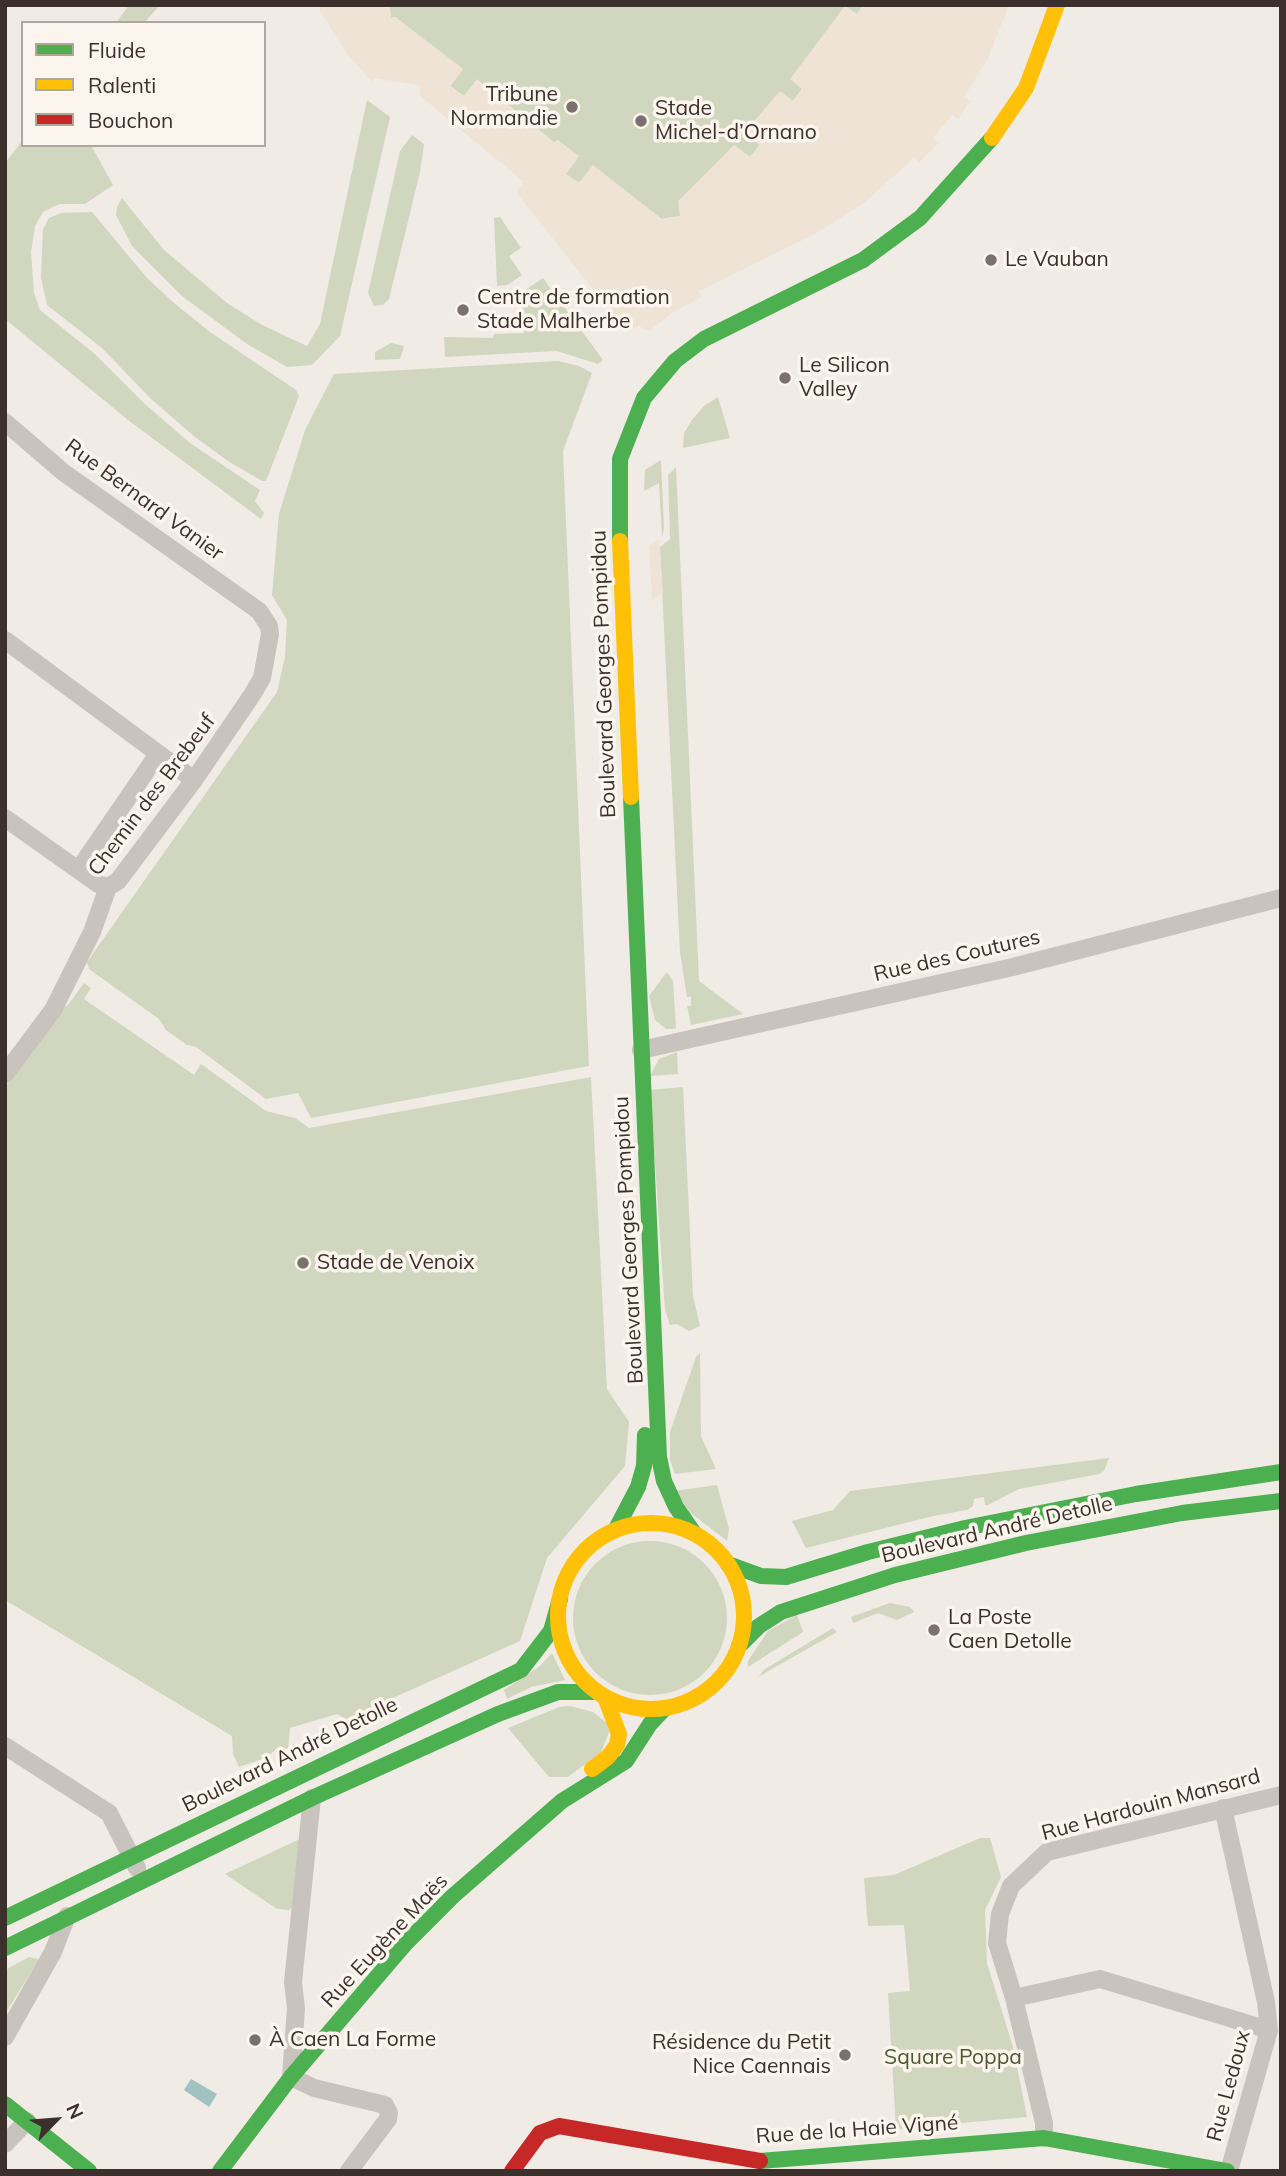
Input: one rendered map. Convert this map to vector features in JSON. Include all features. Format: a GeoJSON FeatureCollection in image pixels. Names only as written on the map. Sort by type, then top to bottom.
{"type":"FeatureCollection","features":[{"type":"Feature","properties":{"kind":"street"},"geometry":{"type":"LineString","coordinates":[[623,405],[643,373],[687,336],[848,254],[883,230],[932,188],[988,126],[1015,84],[1045,5]]}},
{"type":"Feature","properties":{"kind":"street","name":"Boulevard Georges Pompidou"},"geometry":{"type":"LineString","coordinates":[[694,1533],[676,1507],[664,1481],[659,1457],[618,496],[620,459],[632,423],[656,381],[704,339],[846,270],[886,244],[942,197],[997,132],[1026,88],[1057,5]]}},
{"type":"Feature","properties":{"kind":"street","name":"Rue Bernard Vanier"},"geometry":{"type":"LineString","coordinates":[[5,422],[63,472],[259,611]]}},
{"type":"Feature","properties":{"kind":"street","name":"Boulevard Georges Pompidou"},"geometry":{"type":"LineString","coordinates":[[609,441],[603,497],[646,1438],[638,1487],[616,1529]]}},
{"type":"Feature","properties":{"kind":"street","name":"Chemin des Brebeuf"},"geometry":{"type":"LineString","coordinates":[[5,1074],[53,1010],[92,932],[108,887],[118,881],[194,780],[262,678],[270,634],[269,626],[259,611]]}},
{"type":"Feature","properties":{"kind":"street"},"geometry":{"type":"LineString","coordinates":[[5,640],[194,780]]}},
{"type":"Feature","properties":{"kind":"street"},"geometry":{"type":"LineString","coordinates":[[79,869],[158,754]]}},
{"type":"Feature","properties":{"kind":"street"},"geometry":{"type":"LineString","coordinates":[[5,818],[97,884],[108,887]]}},
{"type":"Feature","properties":{"kind":"street","name":"Rue des Coutures"},"geometry":{"type":"LineString","coordinates":[[641,1050],[1013,967],[1281,898]]}},
{"type":"Feature","properties":{"kind":"street","name":"Boulevard André Detolle"},"geometry":{"type":"LineString","coordinates":[[728,1564],[761,1576],[786,1577],[868,1552],[978,1526],[1136,1494],[1281,1472]]}},
{"type":"Feature","properties":{"kind":"street","name":"Boulevard André Detolle"},"geometry":{"type":"LineString","coordinates":[[739,1646],[759,1626],[781,1612],[895,1575],[1026,1543],[1182,1513],[1281,1501]]}},
{"type":"Feature","properties":{"kind":"street"},"geometry":{"type":"LineString","coordinates":[[5,1948],[312,1798],[531,1700],[558,1692],[601,1694],[634,1708],[665,1708],[704,1693],[729,1668],[739,1646],[745,1607],[736,1577],[728,1564],[716,1549],[694,1533],[666,1523],[642,1523],[616,1529],[580,1556],[565,1581],[560,1599],[559,1630],[564,1647],[570,1662],[601,1694]]}},
{"type":"Feature","properties":{"kind":"street","name":"Boulevard André Detolle"},"geometry":{"type":"LineString","coordinates":[[5,1918],[521,1670],[536,1654],[551,1631],[560,1599]]}},
{"type":"Feature","properties":{"kind":"street","name":"Rue Eugène Maës"},"geometry":{"type":"LineString","coordinates":[[220,2171],[291,2077],[406,1943],[453,1896],[575,1792],[586,1774],[617,1745],[617,1721],[601,1694]]}},
{"type":"Feature","properties":{"kind":"street","name":"Rue Eugène Maës"},"geometry":{"type":"LineString","coordinates":[[575,1792],[591,1786],[626,1761],[650,1724],[665,1708]]}},
{"type":"Feature","properties":{"kind":"street"},"geometry":{"type":"LineString","coordinates":[[5,1746],[109,1813],[143,1880]]}},
{"type":"Feature","properties":{"kind":"street","name":"Rue Hardouin Mansard"},"geometry":{"type":"LineString","coordinates":[[1044,2138],[1044,2123],[1014,1997],[997,1943],[1000,1913],[1011,1886],[1047,1852],[1281,1795]]}},
{"type":"Feature","properties":{"kind":"street"},"geometry":{"type":"LineString","coordinates":[[312,1798],[293,1982],[296,2008],[291,2077],[314,2088],[385,2105],[389,2113],[388,2119],[349,2171]]}},
{"type":"Feature","properties":{"kind":"street","name":"Rue Ledoux"},"geometry":{"type":"LineString","coordinates":[[1223,1808],[1266,2003],[1269,2030],[1228,2171]]}},
{"type":"Feature","properties":{"kind":"street"},"geometry":{"type":"LineString","coordinates":[[5,2037],[52,1952],[67,1916]]}},
{"type":"Feature","properties":{"kind":"street"},"geometry":{"type":"LineString","coordinates":[[1014,1997],[1100,1979],[1269,2030]]}},
{"type":"Feature","properties":{"kind":"street"},"geometry":{"type":"LineString","coordinates":[[5,2104],[89,2171]]}},
{"type":"Feature","properties":{"kind":"street"},"geometry":{"type":"LineString","coordinates":[[5,2144],[27,2121]]}},
{"type":"Feature","properties":{"kind":"street","name":"Rue de la Haie Vigné"},"geometry":{"type":"LineString","coordinates":[[512,2171],[540,2133],[559,2126],[758,2161],[1044,2138],[1228,2171]]}},
{"type":"Feature","properties":{"kind":"green space"},"geometry":{"type":"Polygon","coordinates":[[[129,5],[160,5],[146,21],[117,21],[129,5]]]}},
{"type":"Feature","properties":{"kind":"green space","name":"Stade Michel-d’Ornano"},"geometry":{"type":"Polygon","coordinates":[[[389,5],[863,5],[857,14],[845,6],[791,79],[802,89],[793,101],[780,92],[745,133],[760,145],[750,157],[734,145],[681,216],[661,219],[593,166],[579,183],[566,174],[579,156],[554,143],[477,80],[464,96],[450,86],[463,69],[395,17],[391,18],[389,5]]]}},
{"type":"Feature","properties":{"kind":"green space"},"geometry":{"type":"Polygon","coordinates":[[[367,100],[390,117],[340,336],[312,365],[287,367],[247,344],[182,296],[132,246],[116,215],[117,207],[122,198],[164,250],[227,303],[262,325],[307,346],[320,324],[367,100]]]}},
{"type":"Feature","properties":{"kind":"green space"},"geometry":{"type":"Polygon","coordinates":[[[412,135],[424,144],[420,172],[389,299],[383,305],[374,306],[368,293],[400,151],[412,135]]]}},
{"type":"Feature","properties":{"kind":"green space"},"geometry":{"type":"Polygon","coordinates":[[[21,143],[21,147],[92,147],[113,185],[85,204],[59,204],[43,212],[35,226],[31,252],[34,293],[40,310],[96,355],[146,405],[190,443],[260,490],[255,501],[264,513],[261,519],[128,420],[5,319],[5,163],[21,143]]]}},
{"type":"Feature","properties":{"kind":"green space"},"geometry":{"type":"Polygon","coordinates":[[[92,212],[147,278],[174,303],[210,332],[296,390],[299,396],[266,481],[228,461],[195,437],[151,399],[102,348],[47,305],[41,277],[43,229],[49,218],[61,213],[92,212]]]}},
{"type":"Feature","properties":{"kind":"green space"},"geometry":{"type":"Polygon","coordinates":[[[500,217],[521,248],[509,256],[522,275],[507,285],[497,286],[494,218],[500,217]]]}},
{"type":"Feature","properties":{"kind":"green space"},"geometry":{"type":"Polygon","coordinates":[[[543,278],[603,360],[598,364],[557,351],[445,357],[444,337],[493,338],[494,334],[524,333],[521,293],[543,278]]]}},
{"type":"Feature","properties":{"kind":"green space"},"geometry":{"type":"Polygon","coordinates":[[[391,343],[404,346],[400,359],[375,360],[375,352],[391,343]]]}},
{"type":"Feature","properties":{"kind":"green space"},"geometry":{"type":"Polygon","coordinates":[[[558,361],[579,366],[592,373],[563,451],[589,1066],[311,1118],[298,1093],[266,1099],[196,1047],[187,1045],[166,1030],[159,1019],[89,969],[87,962],[277,692],[285,657],[287,620],[272,595],[279,514],[305,430],[334,374],[558,361]]]}},
{"type":"Feature","properties":{"kind":"green space"},"geometry":{"type":"Polygon","coordinates":[[[718,397],[730,438],[683,448],[684,433],[692,420],[704,406],[718,397]]]}},
{"type":"Feature","properties":{"kind":"green space"},"geometry":{"type":"Polygon","coordinates":[[[661,460],[664,528],[662,538],[659,483],[644,491],[645,470],[661,460]]]}},
{"type":"Feature","properties":{"kind":"green space"},"geometry":{"type":"Polygon","coordinates":[[[676,467],[699,981],[743,1014],[691,1025],[687,1006],[691,1006],[691,997],[687,997],[680,952],[660,547],[670,539],[668,475],[676,467]]]}},
{"type":"Feature","properties":{"kind":"green space"},"geometry":{"type":"Polygon","coordinates":[[[667,972],[673,981],[676,1028],[672,1029],[666,1029],[655,1020],[649,996],[667,972]]]}},
{"type":"Feature","properties":{"kind":"green space","name":"Stade de Venoix"},"geometry":{"type":"Polygon","coordinates":[[[84,983],[91,988],[84,999],[194,1075],[201,1064],[266,1111],[295,1118],[309,1128],[591,1077],[607,1389],[629,1422],[625,1466],[547,1558],[520,1641],[346,1719],[337,1714],[290,1728],[288,1749],[278,1748],[265,1758],[239,1767],[233,1754],[232,1736],[5,1600],[5,1088],[53,1014],[68,1005],[84,983]]]}},
{"type":"Feature","properties":{"kind":"green space"},"geometry":{"type":"Polygon","coordinates":[[[677,1052],[678,1074],[650,1076],[659,1059],[677,1052]]]}},
{"type":"Feature","properties":{"kind":"green space"},"geometry":{"type":"Polygon","coordinates":[[[683,1087],[693,1296],[700,1326],[689,1331],[677,1324],[670,1325],[665,1310],[650,1090],[683,1087]]]}},
{"type":"Feature","properties":{"kind":"green space"},"geometry":{"type":"Polygon","coordinates":[[[700,1353],[701,1436],[716,1469],[675,1474],[670,1460],[670,1432],[696,1357],[700,1353]]]}},
{"type":"Feature","properties":{"kind":"green space"},"geometry":{"type":"Polygon","coordinates":[[[1109,1458],[1104,1471],[1099,1474],[1019,1489],[988,1505],[985,1505],[984,1497],[974,1499],[973,1506],[967,1510],[806,1548],[792,1521],[833,1510],[850,1491],[1109,1458]]]}},
{"type":"Feature","properties":{"kind":"green space"},"geometry":{"type":"Polygon","coordinates":[[[717,1485],[729,1529],[727,1541],[691,1513],[674,1491],[717,1485]]]}},
{"type":"Feature","properties":{"kind":"green space"},"geometry":{"type":"Polygon","coordinates":[[[650,1541],[679,1547],[704,1564],[721,1589],[727,1618],[721,1647],[704,1672],[679,1689],[650,1695],[621,1689],[596,1672],[579,1647],[573,1618],[579,1589],[596,1564],[621,1547],[650,1541]]]}},
{"type":"Feature","properties":{"kind":"green space"},"geometry":{"type":"Polygon","coordinates":[[[890,1603],[910,1607],[914,1612],[897,1620],[878,1613],[853,1623],[851,1617],[890,1603]]]}},
{"type":"Feature","properties":{"kind":"green space"},"geometry":{"type":"Polygon","coordinates":[[[797,1615],[803,1632],[748,1667],[748,1661],[768,1631],[797,1615]]]}},
{"type":"Feature","properties":{"kind":"green space"},"geometry":{"type":"Polygon","coordinates":[[[833,1628],[837,1632],[758,1677],[765,1669],[833,1628]]]}},
{"type":"Feature","properties":{"kind":"green space"},"geometry":{"type":"Polygon","coordinates":[[[552,1653],[565,1680],[531,1687],[507,1699],[504,1690],[540,1666],[552,1653]]]}},
{"type":"Feature","properties":{"kind":"green space"},"geometry":{"type":"Polygon","coordinates":[[[570,1706],[593,1712],[607,1723],[609,1732],[601,1752],[568,1777],[549,1777],[508,1728],[559,1707],[570,1706]]]}},
{"type":"Feature","properties":{"kind":"green space","name":"Square Poppa"},"geometry":{"type":"Polygon","coordinates":[[[980,1838],[990,1838],[1001,1877],[985,1910],[987,1963],[1013,2047],[1027,2117],[896,2129],[888,1993],[910,1991],[904,1925],[868,1926],[864,1878],[894,1875],[980,1838]]]}},
{"type":"Feature","properties":{"kind":"green space"},"geometry":{"type":"Polygon","coordinates":[[[300,1839],[294,1906],[289,1910],[277,1909],[225,1874],[300,1839]]]}},
{"type":"Feature","properties":{"kind":"green space"},"geometry":{"type":"Polygon","coordinates":[[[29,1957],[39,1959],[5,2014],[5,1970],[29,1957]]]}},
{"type":"Feature","properties":{"kind":"shaded area"},"geometry":{"type":"Polygon","coordinates":[[[317,5],[389,5],[391,18],[395,17],[463,69],[450,87],[464,96],[477,79],[554,142],[558,140],[579,156],[566,174],[579,183],[593,165],[662,219],[680,216],[678,201],[734,145],[750,157],[760,144],[744,133],[780,91],[793,101],[802,89],[790,79],[845,6],[857,14],[863,5],[1009,5],[988,58],[964,97],[970,101],[958,119],[952,115],[933,138],[938,143],[919,163],[914,158],[865,202],[815,234],[699,291],[702,297],[673,312],[649,331],[639,326],[627,332],[516,192],[524,182],[419,95],[420,85],[373,78],[372,82],[345,51],[317,5]]]}},
{"type":"Feature","properties":{"kind":"shaded area"},"geometry":{"type":"Polygon","coordinates":[[[659,539],[663,592],[652,601],[649,546],[659,539]]]}},
{"type":"Feature","properties":{"kind":"water"},"geometry":{"type":"Polygon","coordinates":[[[191,2079],[217,2094],[209,2107],[184,2090],[191,2079]]]}},
{"type":"Feature","properties":{"kind":"traffic: fast"},"geometry":{"type":"LineString","coordinates":[[620,541],[620,459],[644,398],[675,361],[704,339],[863,260],[920,218],[992,138]]}},
{"type":"Feature","properties":{"kind":"traffic: fast"},"geometry":{"type":"LineString","coordinates":[[631,797],[659,1457],[664,1481],[676,1507],[694,1533]]}},
{"type":"Feature","properties":{"kind":"traffic: fast"},"geometry":{"type":"LineString","coordinates":[[616,1529],[638,1487],[644,1466],[645,1435]]}},
{"type":"Feature","properties":{"kind":"traffic: fast"},"geometry":{"type":"LineString","coordinates":[[728,1564],[761,1576],[786,1577],[868,1552],[965,1528],[1136,1494],[1281,1472]]}},
{"type":"Feature","properties":{"kind":"traffic: fast"},"geometry":{"type":"LineString","coordinates":[[739,1646],[759,1626],[781,1612],[895,1575],[1026,1543],[1182,1513],[1281,1501]]}},
{"type":"Feature","properties":{"kind":"traffic: fast"},"geometry":{"type":"LineString","coordinates":[[5,1918],[521,1670],[551,1631],[560,1599]]}},
{"type":"Feature","properties":{"kind":"traffic: fast"},"geometry":{"type":"LineString","coordinates":[[5,1948],[312,1798],[498,1714],[558,1692],[597,1692]]}},
{"type":"Feature","properties":{"kind":"traffic: fast"},"geometry":{"type":"LineString","coordinates":[[220,2171],[291,2077],[406,1943],[453,1896],[562,1801],[626,1761],[650,1724],[665,1708]]}},
{"type":"Feature","properties":{"kind":"traffic: fast"},"geometry":{"type":"LineString","coordinates":[[5,2104],[89,2171]]}},
{"type":"Feature","properties":{"kind":"traffic: fast"},"geometry":{"type":"LineString","coordinates":[[760,2161],[1044,2138],[1227,2171]]}},
{"type":"Feature","properties":{"kind":"traffic: slow"},"geometry":{"type":"LineString","coordinates":[[992,138],[1026,88],[1057,5]]}},
{"type":"Feature","properties":{"kind":"traffic: slow"},"geometry":{"type":"LineString","coordinates":[[620,541],[631,797]]}},
{"type":"Feature","properties":{"kind":"traffic: slow"},"geometry":{"type":"LineString","coordinates":[[651,1523],[687,1530],[717,1550],[737,1580],[744,1616],[737,1652],[717,1682],[687,1702],[651,1709],[615,1702],[585,1682],[565,1652],[558,1616],[565,1580],[585,1550],[615,1530],[651,1523]]}},
{"type":"Feature","properties":{"kind":"traffic: slow"},"geometry":{"type":"LineString","coordinates":[[592,1769],[608,1757],[617,1745],[619,1734],[605,1697]]}},
{"type":"Feature","properties":{"kind":"traffic: jam"},"geometry":{"type":"LineString","coordinates":[[512,2171],[540,2133],[559,2126],[760,2161]]}},
{"type":"Feature","properties":{"kind":"place","name":"Tribune Normandie"},"geometry":{"type":"Point","coordinates":[572,107]}},
{"type":"Feature","properties":{"kind":"place","name":"Stade Michel-d’Ornano"},"geometry":{"type":"Point","coordinates":[641,121]}},
{"type":"Feature","properties":{"kind":"place","name":"Le Vauban"},"geometry":{"type":"Point","coordinates":[991,260]}},
{"type":"Feature","properties":{"kind":"place","name":"Centre de formation Stade Malherbe"},"geometry":{"type":"Point","coordinates":[463,310]}},
{"type":"Feature","properties":{"kind":"place","name":"Le Silicon Valley"},"geometry":{"type":"Point","coordinates":[785,378]}},
{"type":"Feature","properties":{"kind":"place","name":"Stade de Venoix"},"geometry":{"type":"Point","coordinates":[303,1263]}},
{"type":"Feature","properties":{"kind":"place","name":"La Poste Caen Detolle"},"geometry":{"type":"Point","coordinates":[934,1630]}},
{"type":"Feature","properties":{"kind":"place","name":"À Caen La Forme"},"geometry":{"type":"Point","coordinates":[255,2040]}},
{"type":"Feature","properties":{"kind":"place","name":"Résidence du Petit Nice Caennais"},"geometry":{"type":"Point","coordinates":[845,2055]}}]}
